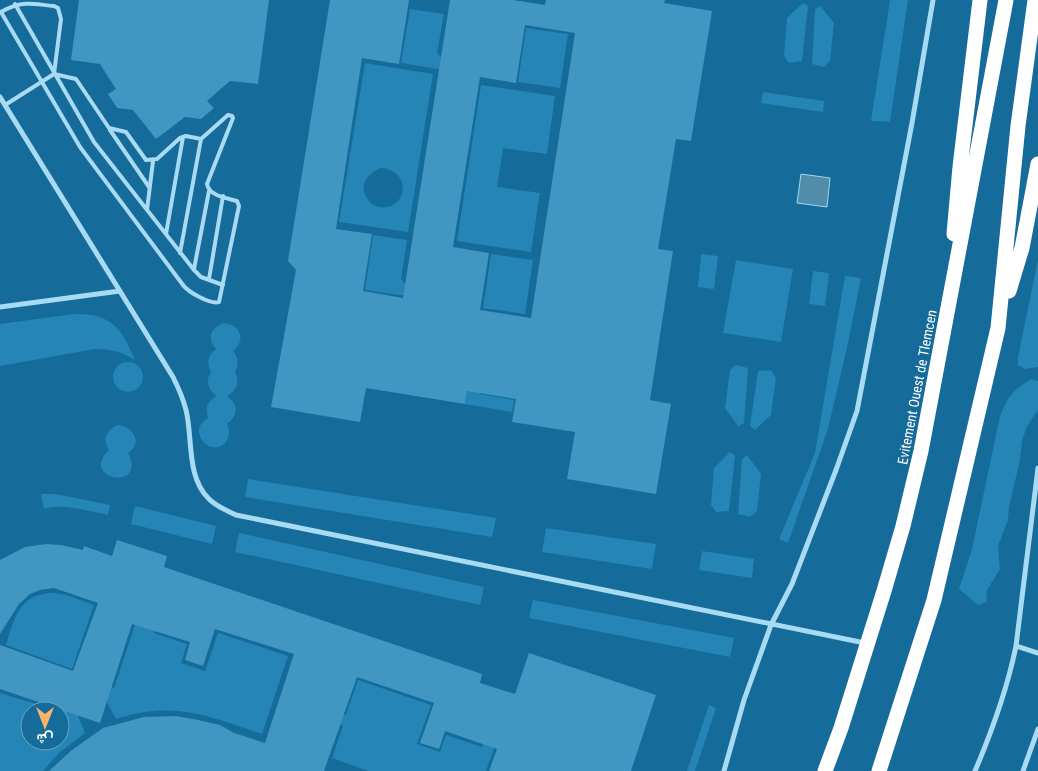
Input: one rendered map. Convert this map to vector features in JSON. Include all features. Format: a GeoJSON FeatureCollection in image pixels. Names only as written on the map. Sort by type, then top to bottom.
{"type":"FeatureCollection","features":[{"type":"Feature","properties":{"kind":"highway"},"geometry":{"type":"LineString","coordinates":[[946,325],[960,167],[980,0]]}},
{"type":"Feature","properties":{"kind":"highway","name":"Evitement Ouest de Tlemcen"},"geometry":{"type":"LineString","coordinates":[[825,771],[868,644],[900,535],[921,451],[1006,0]]}},
{"type":"Feature","properties":{"kind":"highway"},"geometry":{"type":"LineString","coordinates":[[998,328],[1018,126],[1035,0]]}},
{"type":"Feature","properties":{"kind":"highway"},"geometry":{"type":"LineString","coordinates":[[879,771],[934,600],[998,328],[1022,248],[1038,164]]}},
{"type":"Feature","properties":{"kind":"street"},"geometry":{"type":"LineString","coordinates":[[724,771],[744,700],[771,625],[792,584],[857,411],[912,123],[933,0]]}},
{"type":"Feature","properties":{"kind":"street"},"geometry":{"type":"LineString","coordinates":[[0,96],[173,377],[186,411],[192,461],[200,488],[217,506],[236,515],[868,644]]}},
{"type":"Feature","properties":{"kind":"street"},"geometry":{"type":"LineString","coordinates":[[0,307],[120,291]]}},
{"type":"Feature","properties":{"kind":"street"},"geometry":{"type":"LineString","coordinates":[[975,771],[993,729],[1016,646],[1038,468]]}},
{"type":"Feature","properties":{"kind":"street"},"geometry":{"type":"LineString","coordinates":[[1016,646],[1038,653]]}},
{"type":"Feature","properties":{"kind":"street"},"geometry":{"type":"LineString","coordinates":[[1023,771],[1038,729]]}},
{"type":"Feature","properties":{"kind":"lane"},"geometry":{"type":"LineString","coordinates":[[54,74],[61,19],[58,8],[26,3],[15,4],[1,12],[80,147],[186,289],[216,303],[220,300],[240,206],[237,201],[209,191]]}},
{"type":"Feature","properties":{"kind":"lane"},"geometry":{"type":"LineString","coordinates":[[15,4],[94,142],[194,270],[201,276],[223,285]]}},
{"type":"Feature","properties":{"kind":"lane"},"geometry":{"type":"LineString","coordinates":[[5,105],[54,74],[76,79],[149,187]]}},
{"type":"Feature","properties":{"kind":"lane"},"geometry":{"type":"LineString","coordinates":[[180,253],[201,140],[228,115],[232,116],[233,118],[208,184],[209,191],[194,270]]}},
{"type":"Feature","properties":{"kind":"lane"},"geometry":{"type":"LineString","coordinates":[[109,128],[124,131],[146,160],[154,160],[183,137],[201,140]]}},
{"type":"Feature","properties":{"kind":"lane"},"geometry":{"type":"LineString","coordinates":[[166,234],[183,137]]}},
{"type":"Feature","properties":{"kind":"lane"},"geometry":{"type":"LineString","coordinates":[[147,210],[154,160]]}},
{"type":"Feature","properties":{"kind":"lane"},"geometry":{"type":"LineString","coordinates":[[209,279],[223,196]]}},
{"type":"Feature","properties":{"kind":"shaded area"},"geometry":{"type":"Polygon","coordinates":[[[890,0],[908,0],[890,122],[871,121],[890,0]]]}},
{"type":"Feature","properties":{"kind":"shaded area"},"geometry":{"type":"Polygon","coordinates":[[[803,3],[808,6],[802,61],[789,63],[784,56],[787,18],[803,3]]]}},
{"type":"Feature","properties":{"kind":"shaded area"},"geometry":{"type":"Polygon","coordinates":[[[820,6],[834,23],[830,61],[824,67],[812,64],[815,9],[820,6]]]}},
{"type":"Feature","properties":{"kind":"shaded area"},"geometry":{"type":"Polygon","coordinates":[[[410,9],[444,14],[437,53],[445,62],[443,70],[401,63],[410,9]]]}},
{"type":"Feature","properties":{"kind":"shaded area"},"geometry":{"type":"Polygon","coordinates":[[[526,28],[568,34],[560,88],[518,82],[526,28]]]}},
{"type":"Feature","properties":{"kind":"shaded area"},"geometry":{"type":"Polygon","coordinates":[[[365,63],[433,74],[408,232],[339,222],[365,63]],[[381,168],[377,170],[369,176],[364,184],[365,193],[369,201],[375,206],[388,207],[396,203],[400,197],[402,183],[391,170],[381,168]]]}},
{"type":"Feature","properties":{"kind":"shaded area"},"geometry":{"type":"Polygon","coordinates":[[[481,85],[555,96],[547,154],[503,148],[497,187],[540,193],[531,252],[457,241],[481,85]]]}},
{"type":"Feature","properties":{"kind":"shaded area"},"geometry":{"type":"Polygon","coordinates":[[[763,92],[824,101],[823,112],[761,103],[763,92]]]}},
{"type":"Feature","properties":{"kind":"shaded area"},"geometry":{"type":"Polygon","coordinates":[[[801,174],[830,178],[827,207],[797,203],[801,174]]]}},
{"type":"Feature","properties":{"kind":"shaded area"},"geometry":{"type":"Polygon","coordinates":[[[373,235],[407,240],[401,279],[408,288],[407,296],[365,290],[373,235]]]}},
{"type":"Feature","properties":{"kind":"shaded area"},"geometry":{"type":"Polygon","coordinates":[[[491,254],[533,260],[525,314],[483,308],[491,254]]]}},
{"type":"Feature","properties":{"kind":"shaded area"},"geometry":{"type":"Polygon","coordinates":[[[701,254],[718,256],[714,289],[698,287],[701,254]]]}},
{"type":"Feature","properties":{"kind":"shaded area"},"geometry":{"type":"Polygon","coordinates":[[[1038,259],[1038,367],[1025,369],[1018,365],[1018,357],[1038,259]]]}},
{"type":"Feature","properties":{"kind":"shaded area"},"geometry":{"type":"Polygon","coordinates":[[[736,260],[793,269],[781,342],[723,333],[736,260]]]}},
{"type":"Feature","properties":{"kind":"shaded area"},"geometry":{"type":"Polygon","coordinates":[[[813,271],[829,273],[825,306],[809,304],[813,271]]]}},
{"type":"Feature","properties":{"kind":"shaded area"},"geometry":{"type":"Polygon","coordinates":[[[845,276],[861,278],[848,343],[828,429],[788,543],[779,539],[815,453],[845,276]]]}},
{"type":"Feature","properties":{"kind":"shaded area"},"geometry":{"type":"Polygon","coordinates":[[[74,314],[97,316],[113,325],[120,331],[135,360],[116,352],[95,349],[0,366],[0,324],[74,314]]]}},
{"type":"Feature","properties":{"kind":"shaded area"},"geometry":{"type":"Polygon","coordinates":[[[224,323],[238,329],[241,338],[233,351],[238,361],[235,372],[237,386],[227,396],[234,403],[236,410],[233,418],[227,424],[229,436],[227,440],[221,446],[215,447],[209,446],[204,442],[200,437],[199,430],[201,424],[208,418],[207,408],[209,403],[217,396],[211,391],[208,382],[211,372],[209,359],[216,349],[211,341],[211,333],[216,327],[224,323]]]}},
{"type":"Feature","properties":{"kind":"shaded area"},"geometry":{"type":"Polygon","coordinates":[[[490,336],[480,394],[514,400],[512,412],[465,404],[474,351],[490,336]]]}},
{"type":"Feature","properties":{"kind":"shaded area"},"geometry":{"type":"Polygon","coordinates":[[[128,362],[139,366],[143,377],[139,388],[128,392],[117,388],[113,377],[117,366],[128,362]]]}},
{"type":"Feature","properties":{"kind":"shaded area"},"geometry":{"type":"Polygon","coordinates":[[[736,365],[748,368],[744,423],[738,426],[725,408],[730,370],[736,365]]]}},
{"type":"Feature","properties":{"kind":"shaded area"},"geometry":{"type":"Polygon","coordinates":[[[771,370],[776,378],[771,415],[755,430],[750,426],[758,371],[771,370]]]}},
{"type":"Feature","properties":{"kind":"shaded area"},"geometry":{"type":"Polygon","coordinates":[[[1031,379],[1038,381],[1038,410],[1027,426],[1022,441],[1008,520],[998,546],[1000,569],[987,590],[986,602],[978,605],[959,589],[972,549],[1000,416],[1011,394],[1031,379]]]}},
{"type":"Feature","properties":{"kind":"shaded area"},"geometry":{"type":"Polygon","coordinates":[[[118,425],[124,426],[132,432],[136,440],[133,449],[128,453],[132,465],[129,473],[123,477],[114,477],[102,469],[102,460],[109,450],[106,435],[118,425]]]}},
{"type":"Feature","properties":{"kind":"shaded area"},"geometry":{"type":"Polygon","coordinates":[[[730,452],[735,456],[729,511],[716,512],[711,505],[714,468],[730,452]]]}},
{"type":"Feature","properties":{"kind":"shaded area"},"geometry":{"type":"Polygon","coordinates":[[[747,455],[761,474],[757,511],[750,517],[738,514],[742,459],[747,455]]]}},
{"type":"Feature","properties":{"kind":"shaded area"},"geometry":{"type":"Polygon","coordinates":[[[248,479],[496,518],[492,537],[245,497],[248,479]]]}},
{"type":"Feature","properties":{"kind":"shaded area"},"geometry":{"type":"Polygon","coordinates":[[[41,494],[56,494],[110,505],[108,515],[68,507],[44,509],[41,494]]]}},
{"type":"Feature","properties":{"kind":"shaded area"},"geometry":{"type":"Polygon","coordinates":[[[135,506],[216,526],[212,544],[131,524],[135,506]]]}},
{"type":"Feature","properties":{"kind":"shaded area"},"geometry":{"type":"Polygon","coordinates":[[[546,528],[656,544],[652,569],[542,552],[546,528]]]}},
{"type":"Feature","properties":{"kind":"shaded area"},"geometry":{"type":"Polygon","coordinates":[[[239,533],[484,587],[480,605],[235,552],[239,533]]]}},
{"type":"Feature","properties":{"kind":"shaded area"},"geometry":{"type":"Polygon","coordinates":[[[702,551],[754,559],[752,578],[699,570],[702,551]]]}},
{"type":"Feature","properties":{"kind":"shaded area"},"geometry":{"type":"Polygon","coordinates":[[[54,593],[67,595],[94,605],[72,669],[6,645],[15,617],[20,609],[33,597],[54,593]]]}},
{"type":"Feature","properties":{"kind":"shaded area"},"geometry":{"type":"Polygon","coordinates":[[[533,600],[734,638],[730,657],[529,618],[533,600]]]}},
{"type":"Feature","properties":{"kind":"shaded area"},"geometry":{"type":"Polygon","coordinates":[[[137,619],[157,625],[154,633],[187,644],[181,663],[205,671],[218,633],[288,656],[262,734],[208,716],[173,711],[136,713],[116,719],[99,688],[100,684],[114,688],[137,619]]]}},
{"type":"Feature","properties":{"kind":"shaded area"},"geometry":{"type":"Polygon","coordinates":[[[358,680],[431,705],[417,744],[440,752],[446,735],[482,747],[491,719],[503,723],[486,771],[368,771],[332,758],[343,726],[334,723],[338,713],[346,715],[358,680]]]}},
{"type":"Feature","properties":{"kind":"shaded area"},"geometry":{"type":"Polygon","coordinates":[[[0,693],[26,701],[20,701],[20,751],[62,751],[43,771],[0,771],[0,693]]]}},
{"type":"Feature","properties":{"kind":"shaded area"},"geometry":{"type":"Polygon","coordinates":[[[68,699],[72,700],[85,733],[70,745],[70,701],[67,701],[68,699]]]}},
{"type":"Feature","properties":{"kind":"shaded area"},"geometry":{"type":"Polygon","coordinates":[[[709,705],[716,708],[695,771],[687,771],[709,705]]]}},
{"type":"Feature","properties":{"kind":"building"},"geometry":{"type":"Polygon","coordinates":[[[79,0],[269,0],[258,84],[230,81],[207,101],[214,108],[201,119],[185,117],[156,139],[133,110],[117,108],[108,94],[116,89],[100,64],[71,60],[79,0]]]}},
{"type":"Feature","properties":{"kind":"building"},"geometry":{"type":"Polygon","coordinates":[[[330,0],[409,0],[399,64],[362,58],[336,229],[372,234],[363,291],[403,298],[450,0],[513,0],[545,5],[546,0],[665,0],[664,3],[712,11],[691,141],[676,139],[658,249],[673,251],[650,400],[671,404],[656,494],[567,479],[575,432],[512,422],[516,399],[467,391],[465,404],[366,388],[360,422],[271,407],[296,270],[288,261],[330,0]],[[525,25],[516,83],[480,77],[453,247],[489,253],[480,310],[531,318],[575,33],[525,25]]]}},
{"type":"Feature","properties":{"kind":"building"},"geometry":{"type":"Polygon","coordinates":[[[117,540],[167,556],[164,567],[482,674],[480,683],[515,694],[529,653],[656,695],[631,771],[489,771],[497,749],[445,731],[439,749],[420,743],[434,703],[357,677],[324,771],[49,771],[72,750],[103,728],[144,717],[176,716],[198,720],[220,725],[234,733],[265,743],[294,654],[215,629],[203,666],[185,660],[190,642],[132,624],[100,723],[70,713],[70,701],[35,701],[0,689],[0,645],[73,671],[98,603],[54,588],[40,590],[30,594],[19,604],[0,634],[0,560],[25,547],[46,544],[83,550],[84,546],[112,556],[117,540]]]}}]}
